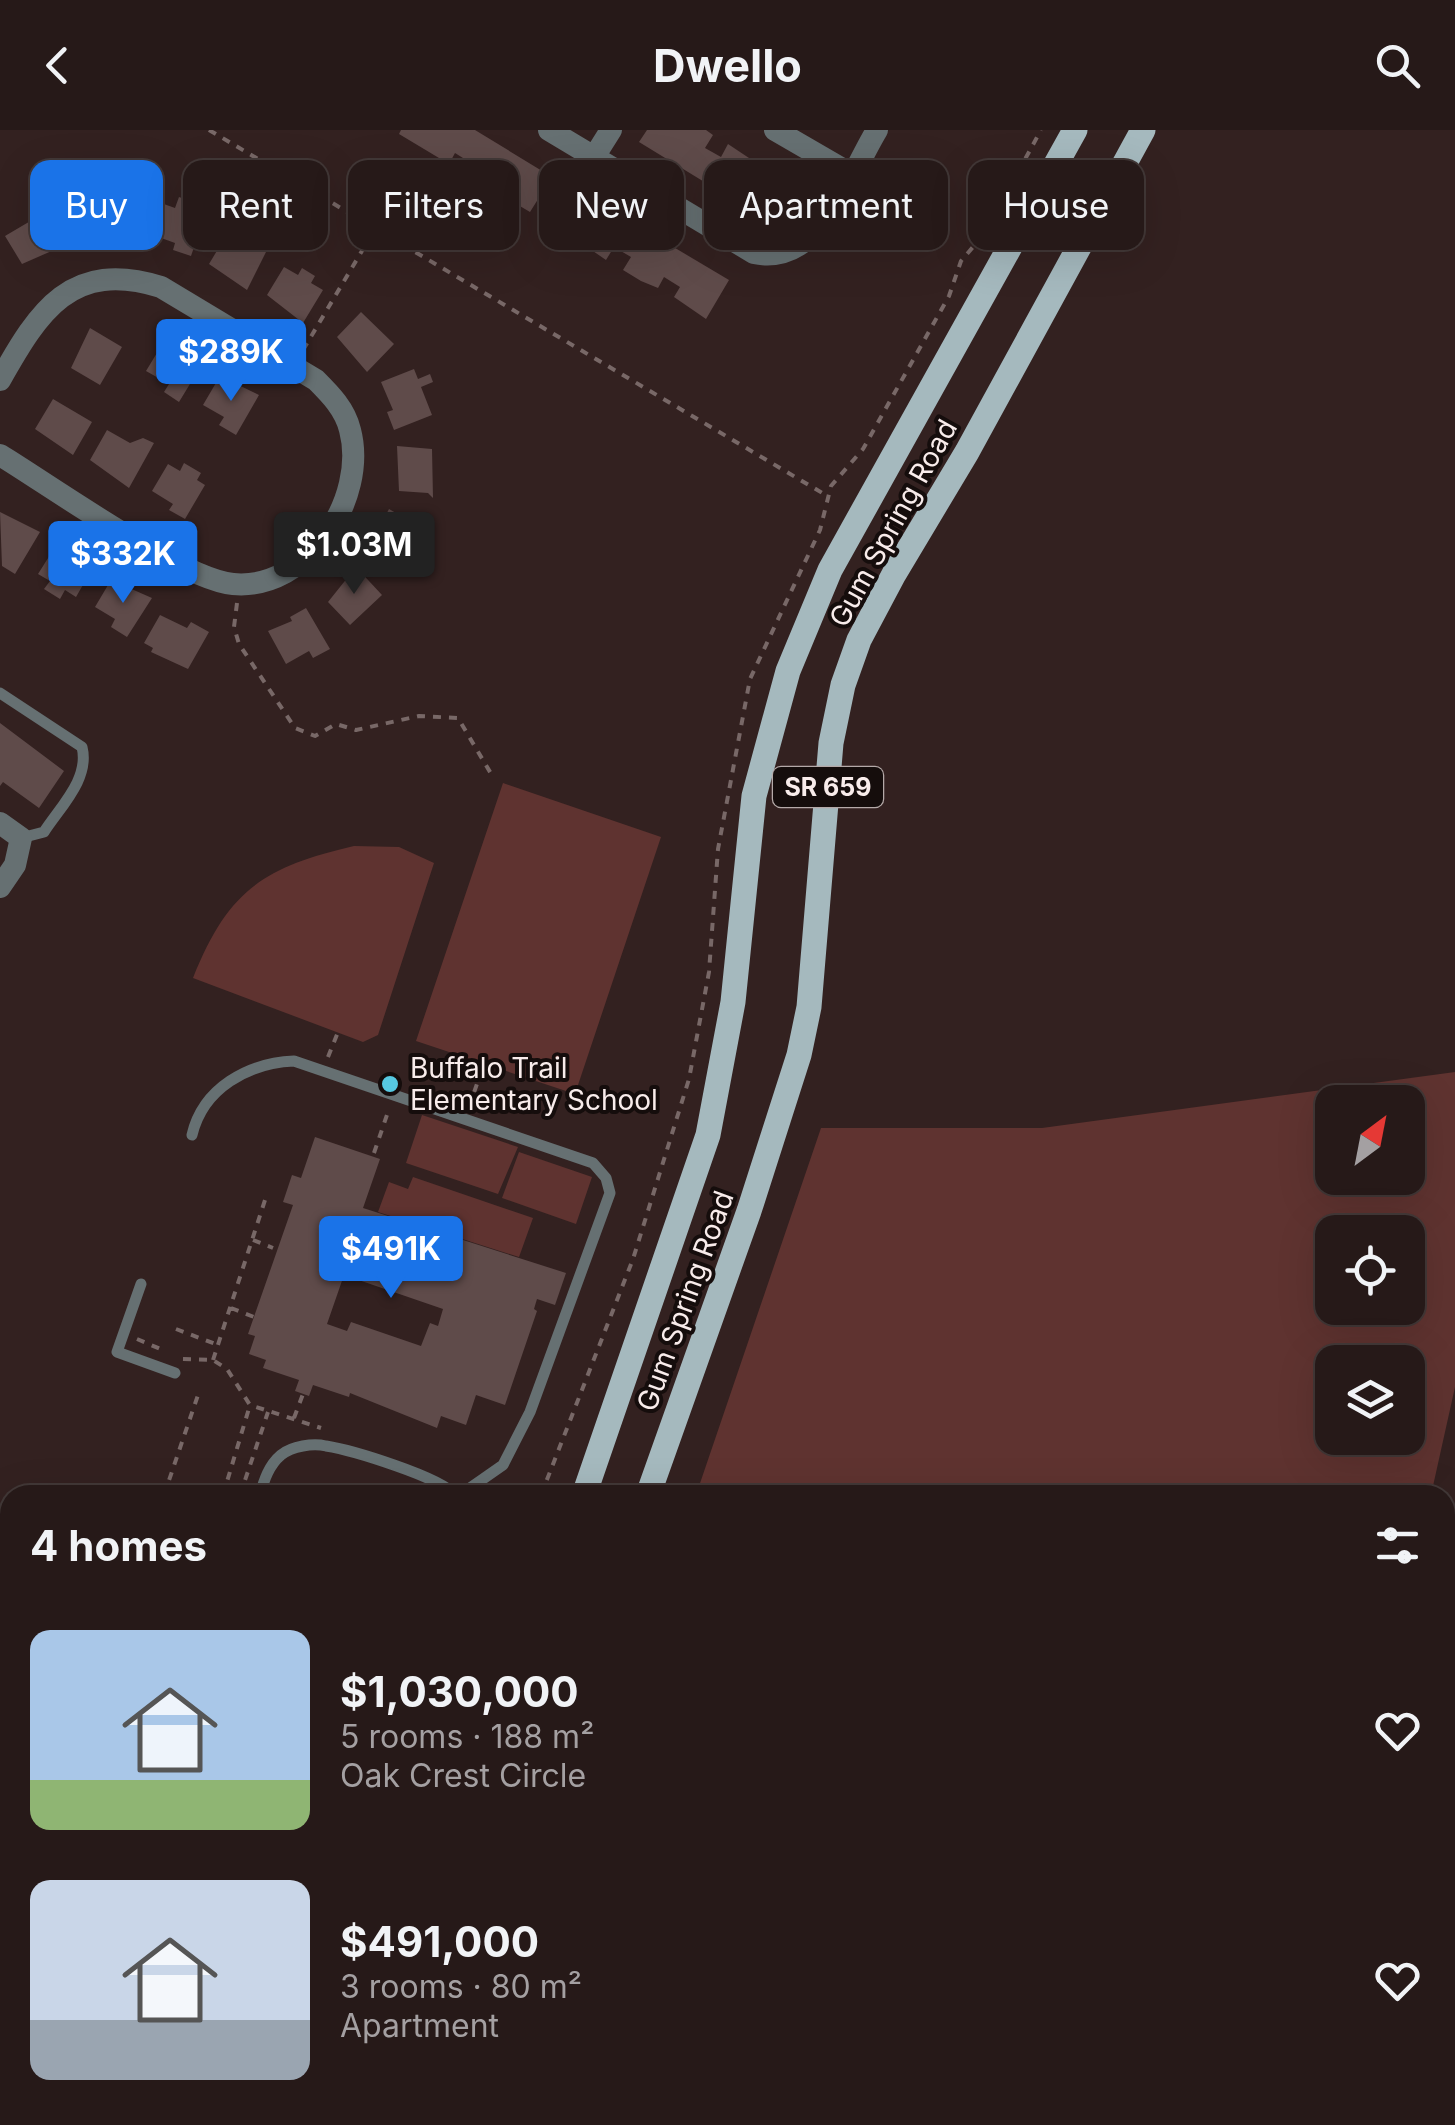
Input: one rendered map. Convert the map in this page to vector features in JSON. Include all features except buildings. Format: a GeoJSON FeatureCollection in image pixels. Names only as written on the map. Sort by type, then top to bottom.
{"type":"FeatureCollection","features":[{"type":"Feature","properties":{"kind":"main road","name":"Gum Spring Road"},"geometry":{"type":"LineString","coordinates":[[587,1485],[708,1135],[734,1002],[754,796],[788,671],[830,570],[1075,130]]}},
{"type":"Feature","properties":{"kind":"main road","name":"Gum Spring Road"},"geometry":{"type":"LineString","coordinates":[[652,1485],[750,1211],[799,1055],[811,987],[831,744],[848,670],[894,574],[968,452],[1143,130]]}},
{"type":"Feature","properties":{"kind":"street"},"geometry":{"type":"LineString","coordinates":[[549,130],[704,223]]}},
{"type":"Feature","properties":{"kind":"street"},"geometry":{"type":"LineString","coordinates":[[594,156],[610,130]]}},
{"type":"Feature","properties":{"kind":"street"},"geometry":{"type":"LineString","coordinates":[[775,130],[826,160]]}},
{"type":"Feature","properties":{"kind":"street"},"geometry":{"type":"LineString","coordinates":[[858,160],[876,130]]}},
{"type":"Feature","properties":{"kind":"street"},"geometry":{"type":"LineString","coordinates":[[752,250],[767,256],[794,250]]}},
{"type":"Feature","properties":{"kind":"street"},"geometry":{"type":"LineString","coordinates":[[0,380],[46,307],[74,286],[140,280],[160,287],[294,364],[337,400],[351,430],[351,484],[340,512],[314,551],[296,568],[265,582],[240,584],[209,579],[178,564],[0,455]]}},
{"type":"Feature","properties":{"kind":"street"},"geometry":{"type":"LineString","coordinates":[[0,823],[21,838],[15,865],[0,887]]}},
{"type":"Feature","properties":{"kind":"lane"},"geometry":{"type":"LineString","coordinates":[[0,693],[82,747],[85,760],[82,774],[44,832],[21,838]]}},
{"type":"Feature","properties":{"kind":"lane"},"geometry":{"type":"LineString","coordinates":[[192,1134],[198,1110],[212,1093],[270,1062],[294,1062],[593,1163],[606,1178],[610,1193],[530,1412],[503,1466],[474,1485]]}},
{"type":"Feature","properties":{"kind":"lane"},"geometry":{"type":"LineString","coordinates":[[141,1284],[117,1352],[175,1373]]}},
{"type":"Feature","properties":{"kind":"lane"},"geometry":{"type":"LineString","coordinates":[[263,1485],[266,1473],[282,1453],[303,1446],[325,1446],[441,1485]]}},
{"type":"Feature","properties":{"kind":"path"},"geometry":{"type":"LineString","coordinates":[[209,130],[348,213]]}},
{"type":"Feature","properties":{"kind":"path"},"geometry":{"type":"LineString","coordinates":[[294,364],[362,250]]}},
{"type":"Feature","properties":{"kind":"path"},"geometry":{"type":"LineString","coordinates":[[410,250],[826,495]]}},
{"type":"Feature","properties":{"kind":"path"},"geometry":{"type":"LineString","coordinates":[[240,584],[234,627],[239,644],[294,728],[315,736],[336,724],[364,730],[418,716],[458,718],[493,777]]}},
{"type":"Feature","properties":{"kind":"path"},"geometry":{"type":"LineString","coordinates":[[323,1071],[338,1032]]}},
{"type":"Feature","properties":{"kind":"path"},"geometry":{"type":"LineString","coordinates":[[464,1119],[479,1078]]}},
{"type":"Feature","properties":{"kind":"path"},"geometry":{"type":"LineString","coordinates":[[374,1153],[394,1095]]}},
{"type":"Feature","properties":{"kind":"path"},"geometry":{"type":"LineString","coordinates":[[213,1360],[267,1194]]}},
{"type":"Feature","properties":{"kind":"path"},"geometry":{"type":"LineString","coordinates":[[252,1240],[273,1248]]}},
{"type":"Feature","properties":{"kind":"path"},"geometry":{"type":"LineString","coordinates":[[230,1308],[254,1317]]}},
{"type":"Feature","properties":{"kind":"path"},"geometry":{"type":"LineString","coordinates":[[176,1329],[218,1345]]}},
{"type":"Feature","properties":{"kind":"path"},"geometry":{"type":"LineString","coordinates":[[137,1340],[191,1362],[213,1360],[238,1382],[250,1405],[268,1412],[243,1485]]}},
{"type":"Feature","properties":{"kind":"path"},"geometry":{"type":"LineString","coordinates":[[293,1420],[302,1394]]}},
{"type":"Feature","properties":{"kind":"path"},"geometry":{"type":"LineString","coordinates":[[167,1485],[198,1395]]}},
{"type":"Feature","properties":{"kind":"path"},"geometry":{"type":"LineString","coordinates":[[226,1485],[250,1405]]}},
{"type":"Feature","properties":{"kind":"shaded area"},"geometry":{"type":"Polygon","coordinates":[[[503,783],[661,837],[575,1094],[416,1041],[503,783]]]}},
{"type":"Feature","properties":{"kind":"shaded area"},"geometry":{"type":"Polygon","coordinates":[[[354,846],[399,847],[434,863],[378,1035],[363,1042],[193,978],[220,923],[253,887],[296,863],[354,846]]]}},
{"type":"Feature","properties":{"kind":"shaded area"},"geometry":{"type":"Polygon","coordinates":[[[1455,1072],[1455,1387],[1433,1485],[699,1485],[821,1128],[1042,1128],[1315,1091],[1315,1195],[1425,1195],[1425,1085],[1359,1085],[1455,1072]]]}},
{"type":"Feature","properties":{"kind":"shaded area"},"geometry":{"type":"Polygon","coordinates":[[[422,1115],[518,1147],[498,1194],[406,1163],[422,1115]]]}},
{"type":"Feature","properties":{"kind":"shaded area"},"geometry":{"type":"Polygon","coordinates":[[[519,1152],[592,1177],[576,1224],[502,1198],[519,1152]]]}},
{"type":"Feature","properties":{"kind":"shaded area"},"geometry":{"type":"Polygon","coordinates":[[[413,1177],[533,1218],[519,1257],[378,1212],[389,1182],[408,1189],[413,1177]]]}},
{"type":"Feature","properties":{"kind":"place","name":"Buffalo Trail Elementary School"},"geometry":{"type":"Point","coordinates":[390,1084]}}]}
